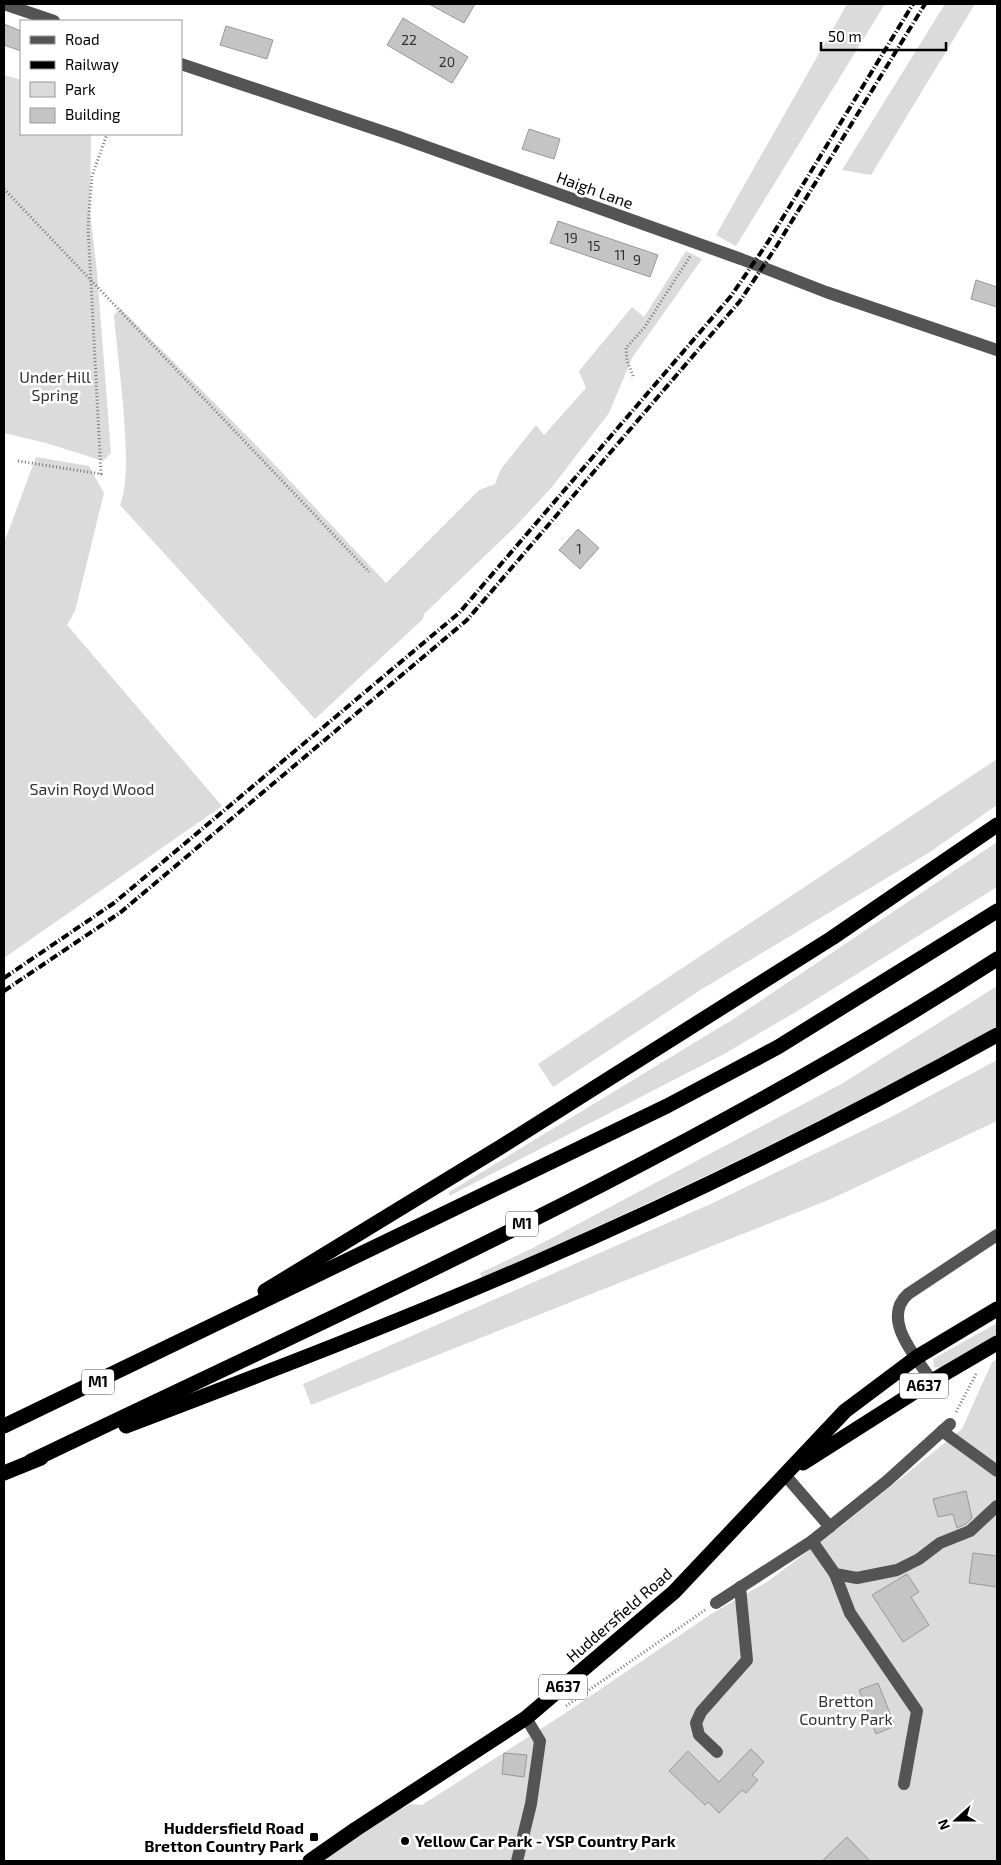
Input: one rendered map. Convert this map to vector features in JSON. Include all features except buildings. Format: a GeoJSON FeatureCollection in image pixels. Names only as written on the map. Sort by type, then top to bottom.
{"type":"FeatureCollection","features":[{"type":"Feature","properties":{"kind":"highway","name":"M1"},"geometry":{"type":"LineString","coordinates":[[191,1337],[507,1143],[832,938],[997,826]]}},
{"type":"Feature","properties":{"kind":"highway","name":"M1"},"geometry":{"type":"LineString","coordinates":[[4,1426],[667,1106],[778,1047],[997,911]]}},
{"type":"Feature","properties":{"kind":"highway","name":"M1"},"geometry":{"type":"LineString","coordinates":[[4,1473],[603,1185],[910,1016],[997,960]]}},
{"type":"Feature","properties":{"kind":"highway","name":"M1"},"geometry":{"type":"LineString","coordinates":[[31,1461],[267,1372],[541,1260],[752,1162],[917,1080],[997,1035]]}},
{"type":"Feature","properties":{"kind":"highway","name":"Huddersfield Road"},"geometry":{"type":"LineString","coordinates":[[310,1861],[526,1718],[674,1592],[845,1411],[916,1357],[997,1309]]}},
{"type":"Feature","properties":{"kind":"highway","name":"Huddersfield Road"},"geometry":{"type":"LineString","coordinates":[[785,1475],[932,1381],[997,1343]]}},
{"type":"Feature","properties":{"kind":"street"},"geometry":{"type":"LineString","coordinates":[[4,4],[51,20]]}},
{"type":"Feature","properties":{"kind":"street","name":"Haigh Lane"},"geometry":{"type":"LineString","coordinates":[[182,64],[400,137],[698,244],[816,289],[997,350]]}},
{"type":"Feature","properties":{"kind":"street"},"geometry":{"type":"LineString","coordinates":[[932,1381],[916,1357],[898,1323],[897,1308],[902,1300],[997,1235]]}},
{"type":"Feature","properties":{"kind":"street"},"geometry":{"type":"LineString","coordinates":[[716,1603],[812,1541],[887,1481],[946,1428],[997,1471]]}},
{"type":"Feature","properties":{"kind":"street"},"geometry":{"type":"LineString","coordinates":[[785,1475],[830,1527]]}},
{"type":"Feature","properties":{"kind":"street"},"geometry":{"type":"LineString","coordinates":[[835,1574],[857,1578],[897,1570],[919,1559],[940,1543],[970,1531],[997,1506]]}},
{"type":"Feature","properties":{"kind":"street"},"geometry":{"type":"LineString","coordinates":[[812,1541],[835,1574],[850,1613],[917,1711],[904,1784]]}},
{"type":"Feature","properties":{"kind":"street"},"geometry":{"type":"LineString","coordinates":[[717,1752],[699,1735],[696,1723],[700,1712],[747,1660],[740,1587]]}},
{"type":"Feature","properties":{"kind":"street"},"geometry":{"type":"LineString","coordinates":[[517,1861],[531,1804],[540,1741],[526,1718]]}},
{"type":"Feature","properties":{"kind":"path"},"geometry":{"type":"LineString","coordinates":[[18,461],[101,474],[88,227],[92,176],[107,135]]}},
{"type":"Feature","properties":{"kind":"path"},"geometry":{"type":"LineString","coordinates":[[4,189],[369,572]]}},
{"type":"Feature","properties":{"kind":"path"},"geometry":{"type":"LineString","coordinates":[[633,376],[626,361],[626,348],[644,328],[698,244]]}},
{"type":"Feature","properties":{"kind":"path"},"geometry":{"type":"LineString","coordinates":[[946,1428],[977,1372]]}},
{"type":"Feature","properties":{"kind":"path"},"geometry":{"type":"LineString","coordinates":[[565,1707],[716,1603]]}},
{"type":"Feature","properties":{"kind":"green space"},"geometry":{"type":"Polygon","coordinates":[[[847,4],[885,4],[736,246],[716,235],[847,4]]]}},
{"type":"Feature","properties":{"kind":"green space"},"geometry":{"type":"Polygon","coordinates":[[[945,4],[975,4],[871,175],[842,170],[945,4]]]}},
{"type":"Feature","properties":{"kind":"green space","name":"Under Hill Spring"},"geometry":{"type":"Polygon","coordinates":[[[4,75],[20,80],[20,135],[91,135],[90,212],[97,272],[111,453],[103,461],[46,443],[4,433],[4,75]]]}},
{"type":"Feature","properties":{"kind":"green space"},"geometry":{"type":"Polygon","coordinates":[[[686,251],[702,259],[632,358],[609,413],[552,487],[515,527],[424,614],[423,619],[315,719],[120,505],[126,467],[124,413],[114,315],[120,308],[259,448],[386,583],[479,490],[495,484],[501,469],[536,425],[544,435],[586,388],[579,371],[632,307],[644,317],[686,251]]]}},
{"type":"Feature","properties":{"kind":"green space","name":"Savin Royd Wood"},"geometry":{"type":"Polygon","coordinates":[[[36,457],[89,466],[104,493],[75,611],[67,625],[222,806],[4,958],[4,543],[36,457]]]}},
{"type":"Feature","properties":{"kind":"green space"},"geometry":{"type":"Polygon","coordinates":[[[997,759],[997,805],[930,852],[702,989],[553,1087],[538,1064],[997,759]]]}},
{"type":"Feature","properties":{"kind":"green space"},"geometry":{"type":"Polygon","coordinates":[[[997,842],[997,887],[799,1010],[724,1054],[449,1196],[449,1192],[735,1018],[997,842]]]}},
{"type":"Feature","properties":{"kind":"green space"},"geometry":{"type":"Polygon","coordinates":[[[997,986],[997,1026],[807,1127],[613,1219],[482,1278],[480,1273],[533,1248],[843,1083],[997,986]]]}},
{"type":"Feature","properties":{"kind":"green space"},"geometry":{"type":"Polygon","coordinates":[[[997,1060],[997,1121],[831,1199],[311,1405],[303,1384],[715,1202],[889,1118],[997,1060]]]}},
{"type":"Feature","properties":{"kind":"green space"},"geometry":{"type":"Polygon","coordinates":[[[997,1323],[997,1336],[941,1368],[934,1367],[933,1359],[997,1323]]]}},
{"type":"Feature","properties":{"kind":"green space","name":"Bretton Country Park"},"geometry":{"type":"Polygon","coordinates":[[[997,1359],[997,1861],[322,1861],[357,1833],[410,1804],[422,1805],[561,1716],[711,1614],[767,1582],[844,1524],[962,1429],[992,1362],[997,1359]]]}},
{"type":"Feature","properties":{"kind":"railway"},"geometry":{"type":"LineString","coordinates":[[4,978],[114,903],[459,613],[731,296],[768,242],[913,4]]}},
{"type":"Feature","properties":{"kind":"railway"},"geometry":{"type":"LineString","coordinates":[[4,991],[121,912],[467,620],[740,301],[776,247],[925,4]]}},
{"type":"Feature","properties":{"kind":"place","name":"Huddersfield Road Bretton Country Park"},"geometry":{"type":"Point","coordinates":[314,1837]}},
{"type":"Feature","properties":{"kind":"place","name":"Yellow Car Park - YSP Country Park"},"geometry":{"type":"Point","coordinates":[405,1841]}}]}
